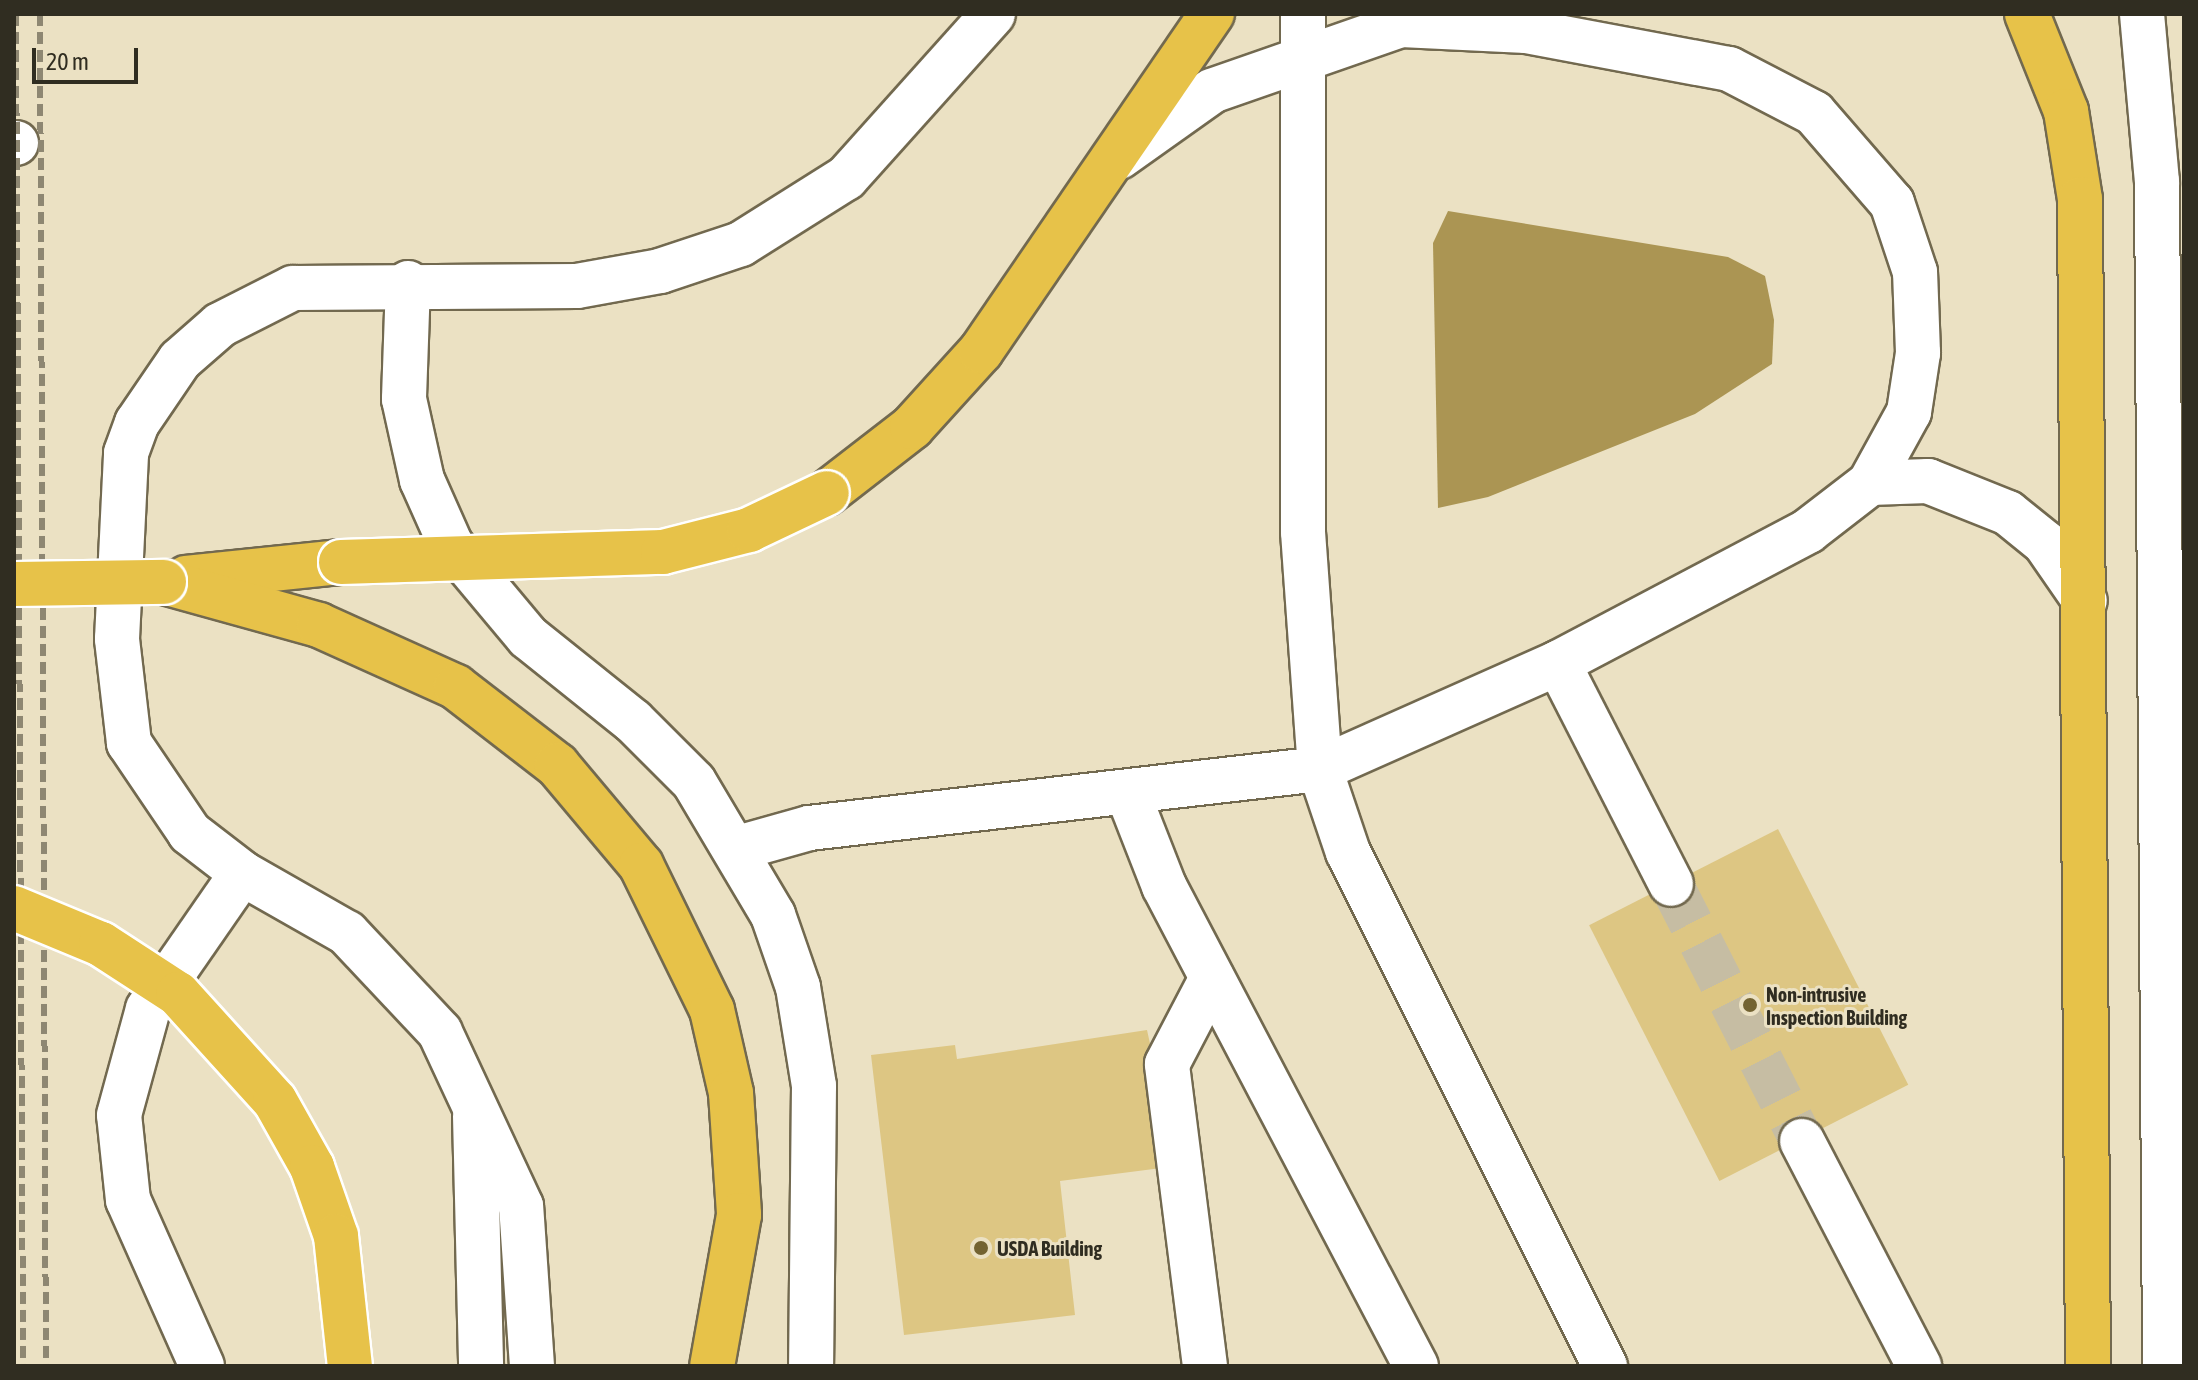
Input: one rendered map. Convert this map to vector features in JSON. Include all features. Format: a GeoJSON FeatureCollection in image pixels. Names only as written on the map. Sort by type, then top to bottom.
{"type":"FeatureCollection","features":[{"type":"Feature","properties":{"kind":"highway"},"geometry":{"type":"LineString","coordinates":[[14,584],[164,582],[301,564],[663,552],[749,530],[827,493],[912,427],[960,377],[1212,14]]}},
{"type":"Feature","properties":{"kind":"highway"},"geometry":{"type":"LineString","coordinates":[[2027,14],[2057,83],[2078,162],[2085,601],[2088,1366]]}},
{"type":"Feature","properties":{"kind":"highway"},"geometry":{"type":"LineString","coordinates":[[164,582],[364,642],[475,700],[596,806],[673,918],[712,1010],[737,1135],[738,1229],[712,1366]]}},
{"type":"Feature","properties":{"kind":"highway"},"geometry":{"type":"LineString","coordinates":[[14,908],[101,944],[178,994],[266,1090],[312,1167],[336,1236],[350,1366]]}},
{"type":"Feature","properties":{"kind":"lane"},"geometry":{"type":"LineString","coordinates":[[532,1366],[521,1206],[474,1094],[440,1032],[397,977],[326,919],[242,873],[169,808],[122,717],[117,639],[126,453],[137,423],[180,360],[247,309],[319,283],[577,286],[673,267],[741,244],[846,178],[993,14]]}},
{"type":"Feature","properties":{"kind":"lane"},"geometry":{"type":"LineString","coordinates":[[2142,14],[2157,181],[2165,1366]]}},
{"type":"Feature","properties":{"kind":"lane"},"geometry":{"type":"LineString","coordinates":[[738,848],[809,828],[1128,794],[1320,769],[1558,663],[1808,531],[1870,483],[1900,437],[1915,386],[1915,272],[1877,179],[1814,113],[1761,81],[1699,60],[1526,31],[1401,25],[1302,35],[1190,103],[1106,170]]}},
{"type":"Feature","properties":{"kind":"lane"},"geometry":{"type":"LineString","coordinates":[[1302,35],[1303,532],[1320,769],[1348,852],[1605,1366]]}},
{"type":"Feature","properties":{"kind":"lane"},"geometry":{"type":"LineString","coordinates":[[408,283],[404,399],[422,480],[451,545],[528,637],[672,757],[738,848],[773,915],[808,1037],[817,1187],[811,1366]]}},
{"type":"Feature","properties":{"kind":"lane"},"geometry":{"type":"LineString","coordinates":[[1870,483],[1928,481],[2008,513],[2045,543],[2085,601]]}},
{"type":"Feature","properties":{"kind":"lane"},"geometry":{"type":"LineString","coordinates":[[1558,663],[1671,884]]}},
{"type":"Feature","properties":{"kind":"lane"},"geometry":{"type":"LineString","coordinates":[[1128,794],[1164,886],[1416,1366]]}},
{"type":"Feature","properties":{"kind":"lane"},"geometry":{"type":"LineString","coordinates":[[202,1366],[128,1200],[119,1115],[148,1009],[242,873]]}},
{"type":"Feature","properties":{"kind":"lane"},"geometry":{"type":"LineString","coordinates":[[1205,1366],[1167,1064],[1212,978]]}},
{"type":"Feature","properties":{"kind":"lane"},"geometry":{"type":"LineString","coordinates":[[474,1094],[481,1366]]}},
{"type":"Feature","properties":{"kind":"lane"},"geometry":{"type":"LineString","coordinates":[[1802,1141],[1919,1366]]}},
{"type":"Feature","properties":{"kind":"shaded area"},"geometry":{"type":"Polygon","coordinates":[[[1448,211],[1728,257],[1765,276],[1774,320],[1772,364],[1695,414],[1488,497],[1438,508],[1433,243],[1448,211]]]}},
{"type":"Feature","properties":{"kind":"building","name":"Non-intrusive Inspection Building"},"geometry":{"type":"Polygon","coordinates":[[[1778,829],[1908,1085],[1719,1181],[1589,925],[1778,829]]]}},
{"type":"Feature","properties":{"kind":"building","name":"USDA Building"},"geometry":{"type":"Polygon","coordinates":[[[1147,1030],[1177,1166],[1060,1181],[1075,1315],[904,1335],[871,1055],[955,1045],[957,1059],[1147,1030]]]}},
{"type":"Feature","properties":{"kind":"tunnel"},"geometry":{"type":"LineString","coordinates":[[1671,884],[1802,1141]]}},
{"type":"Feature","properties":{"kind":"railway"},"geometry":{"type":"LineString","coordinates":[[16,14],[23,1366]]}},
{"type":"Feature","properties":{"kind":"railway"},"geometry":{"type":"LineString","coordinates":[[40,14],[46,1366]]}},
{"type":"Feature","properties":{"kind":"place","name":"Non-intrusive Inspection Building"},"geometry":{"type":"Point","coordinates":[1750,1005]}},
{"type":"Feature","properties":{"kind":"place","name":"USDA Building"},"geometry":{"type":"Point","coordinates":[981,1248]}}]}
